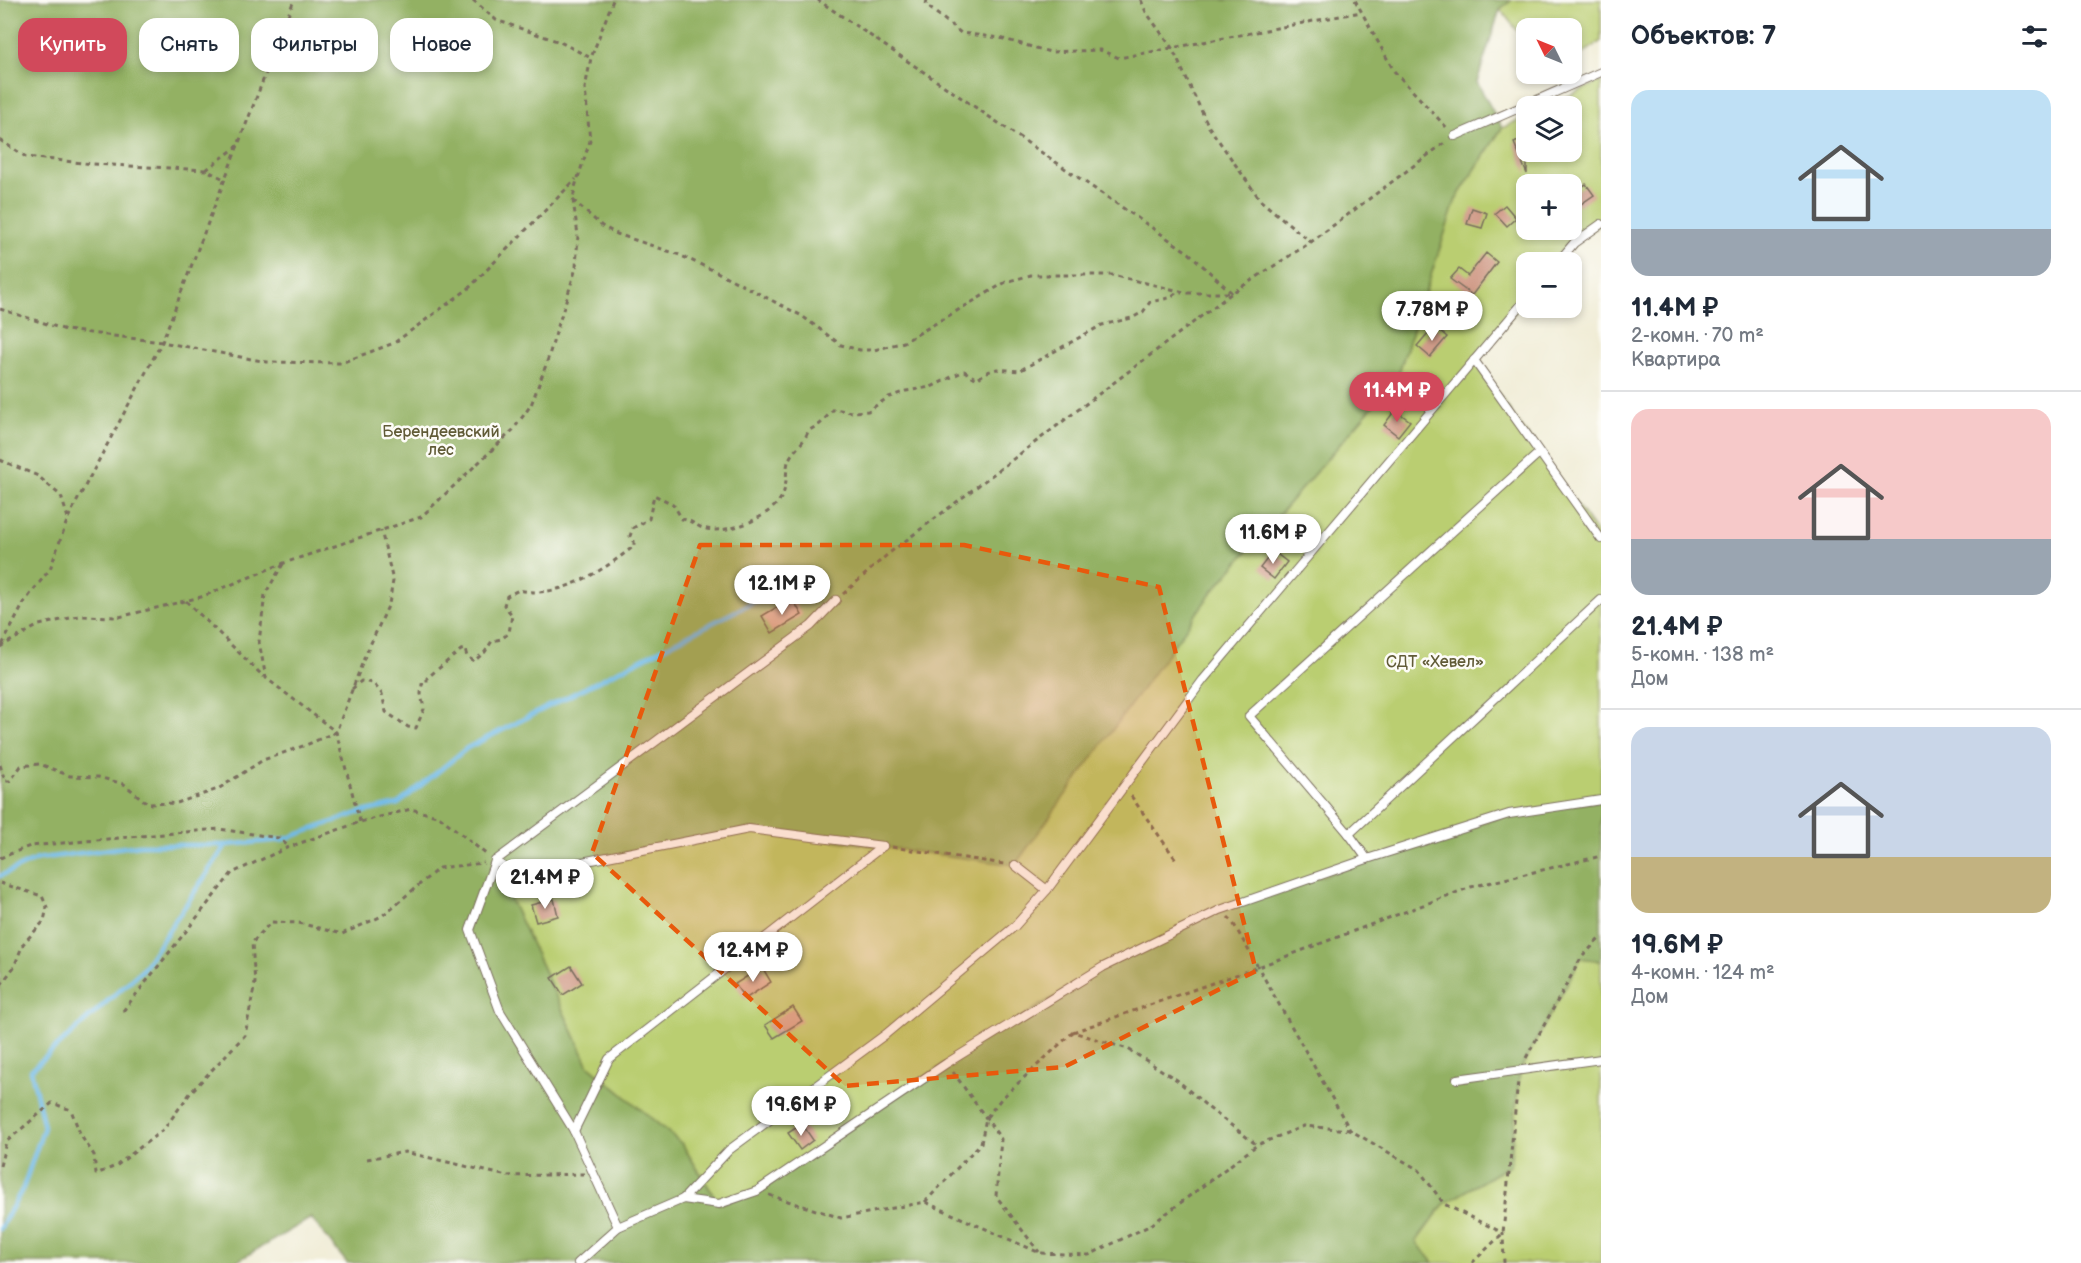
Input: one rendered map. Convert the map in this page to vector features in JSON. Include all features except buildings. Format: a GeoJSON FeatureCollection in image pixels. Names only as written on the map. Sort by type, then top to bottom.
{"type":"FeatureCollection","features":[{"type":"Feature","properties":{"kind":"lane"},"geometry":{"type":"LineString","coordinates":[[1455,136],[1601,72]]}},
{"type":"Feature","properties":{"kind":"lane"},"geometry":{"type":"LineString","coordinates":[[1566,252],[1574,243],[1601,224]]}},
{"type":"Feature","properties":{"kind":"lane"},"geometry":{"type":"LineString","coordinates":[[578,1263],[618,1227],[683,1199],[729,1150],[886,1034],[1015,927],[1047,890],[1203,680],[1516,311]]}},
{"type":"Feature","properties":{"kind":"lane"},"geometry":{"type":"LineString","coordinates":[[1474,360],[1601,539]]}},
{"type":"Feature","properties":{"kind":"lane"},"geometry":{"type":"LineString","coordinates":[[1367,859],[1349,834],[1249,716],[1539,453]]}},
{"type":"Feature","properties":{"kind":"lane"},"geometry":{"type":"LineString","coordinates":[[618,1227],[574,1131],[500,1011],[470,930],[495,861],[811,626],[836,600]]}},
{"type":"Feature","properties":{"kind":"lane"},"geometry":{"type":"LineString","coordinates":[[1349,834],[1601,600]]}},
{"type":"Feature","properties":{"kind":"lane"},"geometry":{"type":"LineString","coordinates":[[683,1199],[719,1204],[757,1191],[947,1063],[1103,967],[1220,910],[1367,859],[1509,814],[1601,800]]}},
{"type":"Feature","properties":{"kind":"lane"},"geometry":{"type":"LineString","coordinates":[[495,861],[516,875],[749,829],[883,846]]}},
{"type":"Feature","properties":{"kind":"lane"},"geometry":{"type":"LineString","coordinates":[[574,1131],[609,1059],[883,846]]}},
{"type":"Feature","properties":{"kind":"lane"},"geometry":{"type":"LineString","coordinates":[[1015,865],[1047,890]]}},
{"type":"Feature","properties":{"kind":"lane"},"geometry":{"type":"LineString","coordinates":[[1457,1079],[1601,1059]]}},
{"type":"Feature","properties":{"kind":"path"},"geometry":{"type":"LineString","coordinates":[[1,647],[25,601],[50,569],[68,518],[162,342],[294,0]]}},
{"type":"Feature","properties":{"kind":"path"},"geometry":{"type":"LineString","coordinates":[[473,0],[496,20],[560,42],[591,58]]}},
{"type":"Feature","properties":{"kind":"path"},"geometry":{"type":"LineString","coordinates":[[1,647],[39,625],[79,616],[119,616],[201,597],[284,563],[421,517],[513,430],[531,405],[576,268],[578,235],[573,200],[590,141],[585,88],[591,58],[613,0]]}},
{"type":"Feature","properties":{"kind":"path"},"geometry":{"type":"LineString","coordinates":[[818,0],[1189,253],[1232,293]]}},
{"type":"Feature","properties":{"kind":"path"},"geometry":{"type":"LineString","coordinates":[[927,0],[926,5],[961,33],[1000,38],[1050,52],[1100,50],[1119,58],[1361,12]]}},
{"type":"Feature","properties":{"kind":"path"},"geometry":{"type":"LineString","coordinates":[[1141,0],[1146,12],[1172,48],[1209,127],[1261,201],[1311,242]]}},
{"type":"Feature","properties":{"kind":"path"},"geometry":{"type":"LineString","coordinates":[[836,600],[888,554],[1232,293],[1311,242],[1455,136],[1394,71],[1355,0]]}},
{"type":"Feature","properties":{"kind":"path"},"geometry":{"type":"LineString","coordinates":[[0,140],[26,157],[93,165],[206,170],[226,180]]}},
{"type":"Feature","properties":{"kind":"path"},"geometry":{"type":"LineString","coordinates":[[206,170],[240,144]]}},
{"type":"Feature","properties":{"kind":"path"},"geometry":{"type":"LineString","coordinates":[[0,309],[66,330],[162,342],[267,362],[341,363],[394,343],[468,289],[578,178]]}},
{"type":"Feature","properties":{"kind":"path"},"geometry":{"type":"LineString","coordinates":[[573,200],[602,226],[617,234],[676,254],[717,272],[802,316],[841,345],[860,350],[874,350],[904,342],[1006,282],[1031,275],[1112,275],[1188,293]]}},
{"type":"Feature","properties":{"kind":"path"},"geometry":{"type":"LineString","coordinates":[[352,689],[361,681],[373,683],[382,694],[386,712],[408,727],[416,728],[424,709],[421,694],[422,684],[427,683],[427,678],[461,650],[465,649],[467,657],[474,661],[485,652],[492,641],[501,639],[509,633],[513,615],[504,605],[507,596],[519,590],[530,592],[556,589],[586,578],[625,553],[634,546],[634,541],[630,536],[633,528],[649,519],[654,495],[673,504],[682,519],[694,521],[702,528],[724,530],[741,526],[766,513],[780,499],[787,482],[789,461],[806,440],[808,431],[820,424],[834,409],[851,412],[868,411],[889,397],[906,390],[930,387],[964,371],[977,379],[997,369],[1019,370],[1102,325],[1132,318],[1143,312],[1150,302],[1169,298],[1176,293],[1232,293]]}},
{"type":"Feature","properties":{"kind":"path"},"geometry":{"type":"LineString","coordinates":[[0,460],[38,476],[61,496],[68,518]]}},
{"type":"Feature","properties":{"kind":"path"},"geometry":{"type":"LineString","coordinates":[[360,822],[336,732],[364,656],[389,604],[393,581],[381,530]]}},
{"type":"Feature","properties":{"kind":"path"},"geometry":{"type":"LineString","coordinates":[[266,678],[259,642],[265,594],[284,563]]}},
{"type":"Feature","properties":{"kind":"path"},"geometry":{"type":"LineString","coordinates":[[186,601],[266,678],[336,732]]}},
{"type":"Feature","properties":{"kind":"path"},"geometry":{"type":"LineString","coordinates":[[0,765],[5,781],[10,781],[21,766],[40,764],[70,776],[98,777],[124,784],[148,804],[177,803],[218,789],[263,760],[336,732]]}},
{"type":"Feature","properties":{"kind":"path"},"geometry":{"type":"LineString","coordinates":[[1125,787],[1177,861]]}},
{"type":"Feature","properties":{"kind":"path"},"geometry":{"type":"LineString","coordinates":[[123,1011],[232,873],[289,847],[360,822],[411,809],[440,817],[495,861]]}},
{"type":"Feature","properties":{"kind":"path"},"geometry":{"type":"LineString","coordinates":[[0,858],[30,846],[219,829],[279,838],[289,847]]}},
{"type":"Feature","properties":{"kind":"path"},"geometry":{"type":"LineString","coordinates":[[883,846],[1015,865]]}},
{"type":"Feature","properties":{"kind":"path"},"geometry":{"type":"LineString","coordinates":[[925,1202],[981,1143],[986,1118],[1001,1099],[1073,1032],[1258,967],[1470,887],[1601,856]]}},
{"type":"Feature","properties":{"kind":"path"},"geometry":{"type":"LineString","coordinates":[[0,1166],[6,1142],[51,1103],[71,1110],[81,1136],[94,1155],[96,1174],[116,1166],[164,1129],[191,1092],[245,1035],[255,983],[252,943],[271,921],[299,923],[342,934],[382,916],[439,868],[495,861]]}},
{"type":"Feature","properties":{"kind":"path"},"geometry":{"type":"LineString","coordinates":[[0,883],[42,896],[47,907],[44,921],[23,944],[14,967],[0,986]]}},
{"type":"Feature","properties":{"kind":"path"},"geometry":{"type":"LineString","coordinates":[[1220,910],[1232,921],[1350,1130]]}},
{"type":"Feature","properties":{"kind":"path"},"geometry":{"type":"LineString","coordinates":[[1581,958],[1601,937]]}},
{"type":"Feature","properties":{"kind":"path"},"geometry":{"type":"LineString","coordinates":[[1073,1032],[1128,1049],[1177,1080],[1210,1110],[1257,1145]]}},
{"type":"Feature","properties":{"kind":"path"},"geometry":{"type":"LineString","coordinates":[[947,1063],[1001,1139],[996,1196],[1040,1253]]}},
{"type":"Feature","properties":{"kind":"path"},"geometry":{"type":"LineString","coordinates":[[757,1191],[841,1218],[925,1202],[1040,1253],[1089,1255],[1150,1225],[1257,1145],[1304,1126],[1350,1130],[1419,1170],[1444,1204],[1503,1233]]}},
{"type":"Feature","properties":{"kind":"path"},"geometry":{"type":"LineString","coordinates":[[366,1159],[405,1152],[507,1176],[595,1174]]}},
{"type":"Feature","properties":{"kind":"path"},"geometry":{"type":"LineString","coordinates":[[1504,1263],[1503,1233],[1510,1165]]}},
{"type":"Feature","properties":{"kind":"path"},"geometry":{"type":"LineString","coordinates":[[1472,1263],[1503,1233]]}},
{"type":"Feature","properties":{"kind":"highlighted area"},"geometry":{"type":"Polygon","coordinates":[[[700,545],[964,545],[1159,587],[1256,971],[1064,1067],[845,1086],[592,853],[700,545]]]}},
{"type":"Feature","properties":{"kind":"green space","name":"Берендеевский лес"},"geometry":{"type":"Polygon","coordinates":[[[0,0],[1512,0],[1500,9],[1477,82],[1502,128],[1456,199],[1397,378],[1212,592],[1015,865],[749,829],[516,875],[507,892],[589,1066],[682,1144],[719,1204],[757,1191],[947,1063],[1103,967],[1220,910],[1509,814],[1601,800],[1601,961],[1581,958],[1520,1070],[1510,1165],[1444,1204],[1416,1241],[1433,1263],[347,1263],[311,1218],[234,1263],[0,1263],[0,0]]]}},
{"type":"Feature","properties":{"kind":"green space"},"geometry":{"type":"Polygon","coordinates":[[[1512,0],[1601,0],[1601,41],[1582,54],[1582,18],[1516,18],[1516,29],[1500,9],[1512,0]]]}},
{"type":"Feature","properties":{"kind":"green space","name":"СДТ «Хевел»"},"geometry":{"type":"Polygon","coordinates":[[[1601,81],[1601,224],[1582,237],[1582,174],[1516,174],[1516,240],[1578,240],[1566,252],[1516,252],[1516,311],[1474,360],[1601,539],[1601,800],[757,1191],[719,1204],[682,1144],[589,1066],[507,892],[516,875],[1212,592],[1397,378],[1456,199],[1502,128],[1516,121],[1516,162],[1582,162],[1582,96],[1569,96],[1601,81]]]}},
{"type":"Feature","properties":{"kind":"green space"},"geometry":{"type":"Polygon","coordinates":[[[1581,958],[1601,961],[1601,1263],[1433,1263],[1416,1242],[1444,1204],[1510,1165],[1520,1070],[1581,958]]]}},
{"type":"Feature","properties":{"kind":"waterway"},"geometry":{"type":"LineString","coordinates":[[0,876],[37,859],[140,845],[226,845],[282,840],[358,813],[398,804],[467,748],[787,585]]}},
{"type":"Feature","properties":{"kind":"waterway"},"geometry":{"type":"LineString","coordinates":[[0,1229],[23,1188],[44,1127],[31,1070],[142,970],[226,845]]}}]}
